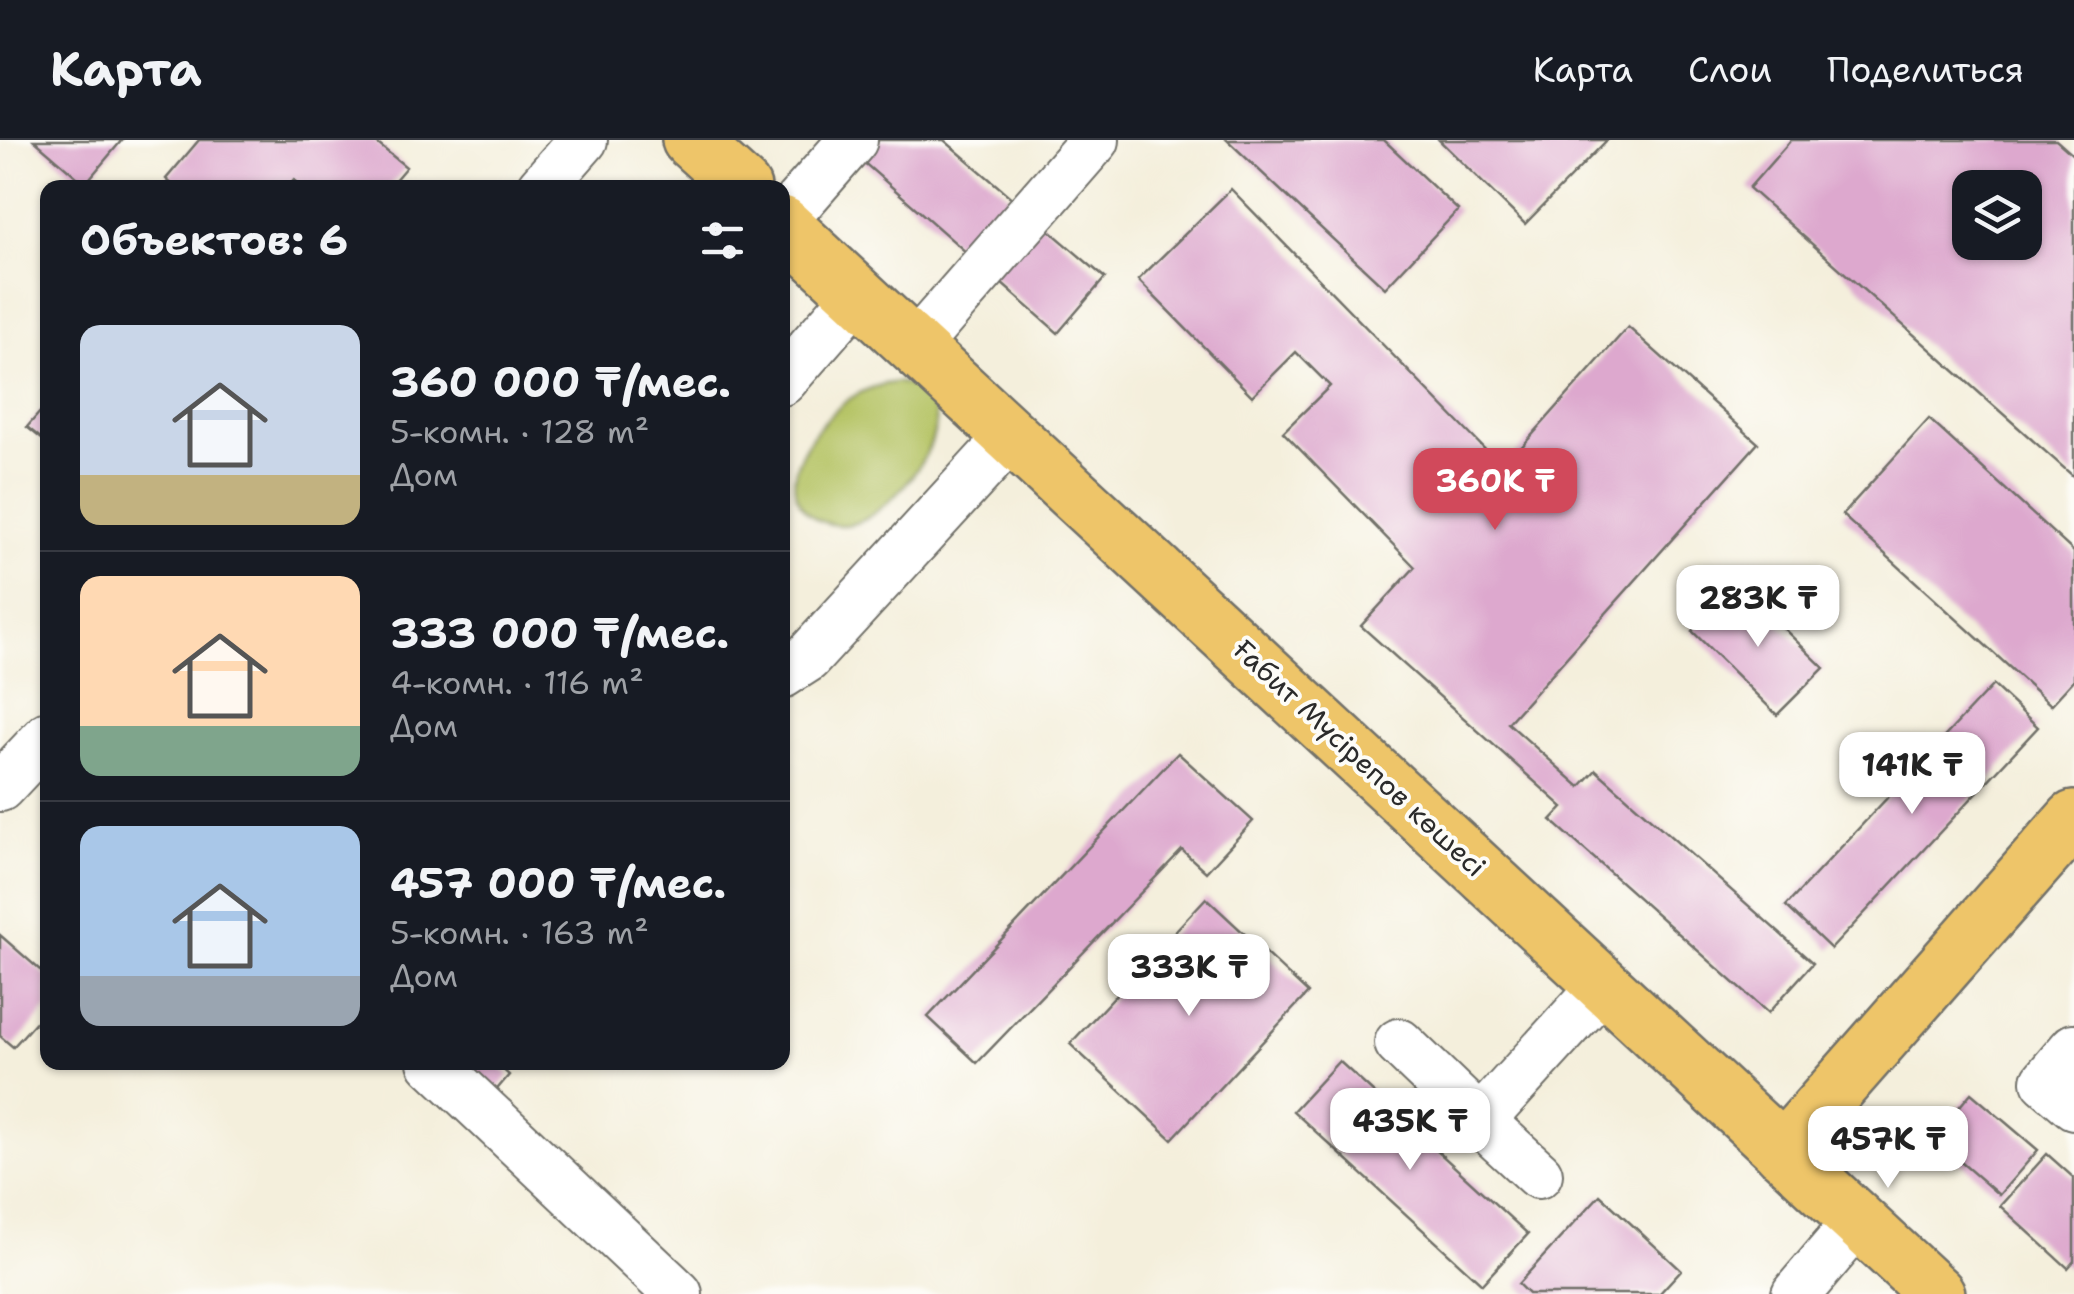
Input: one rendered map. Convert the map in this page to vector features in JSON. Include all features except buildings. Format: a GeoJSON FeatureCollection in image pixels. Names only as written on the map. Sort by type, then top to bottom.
{"type":"FeatureCollection","features":[{"type":"Feature","properties":{"kind":"main road"},"geometry":{"type":"LineString","coordinates":[[690,140],[733,180]]}},
{"type":"Feature","properties":{"kind":"main road","name":"Ғабит Мүсірепов көшесі"},"geometry":{"type":"LineString","coordinates":[[790,230],[1937,1294]]}},
{"type":"Feature","properties":{"kind":"main road"},"geometry":{"type":"LineString","coordinates":[[1782,1151],[2074,818]]}},
{"type":"Feature","properties":{"kind":"street"},"geometry":{"type":"LineString","coordinates":[[549,180],[583,140]]}},
{"type":"Feature","properties":{"kind":"street"},"geometry":{"type":"LineString","coordinates":[[790,214],[854,140]]}},
{"type":"Feature","properties":{"kind":"street"},"geometry":{"type":"LineString","coordinates":[[916,345],[1094,140]]}},
{"type":"Feature","properties":{"kind":"street"},"geometry":{"type":"LineString","coordinates":[[790,372],[859,294]]}},
{"type":"Feature","properties":{"kind":"street"},"geometry":{"type":"LineString","coordinates":[[790,669],[807,658],[1013,434]]}},
{"type":"Feature","properties":{"kind":"street"},"geometry":{"type":"LineString","coordinates":[[0,787],[40,744]]}},
{"type":"Feature","properties":{"kind":"street"},"geometry":{"type":"LineString","coordinates":[[1480,1121],[1604,985]]}},
{"type":"Feature","properties":{"kind":"street"},"geometry":{"type":"LineString","coordinates":[[1399,1043],[1538,1174]]}},
{"type":"Feature","properties":{"kind":"street"},"geometry":{"type":"LineString","coordinates":[[2074,1048],[2046,1080],[2074,1104]]}},
{"type":"Feature","properties":{"kind":"street"},"geometry":{"type":"LineString","coordinates":[[440,1070],[678,1294]]}},
{"type":"Feature","properties":{"kind":"street"},"geometry":{"type":"LineString","coordinates":[[1796,1294],[1858,1221]]}},
{"type":"Feature","properties":{"kind":"green space"},"geometry":{"type":"Polygon","coordinates":[[[897,382],[923,393],[934,411],[934,433],[924,458],[907,483],[865,519],[845,525],[817,520],[796,495],[794,479],[806,446],[829,417],[854,396],[897,382]]]}}]}
